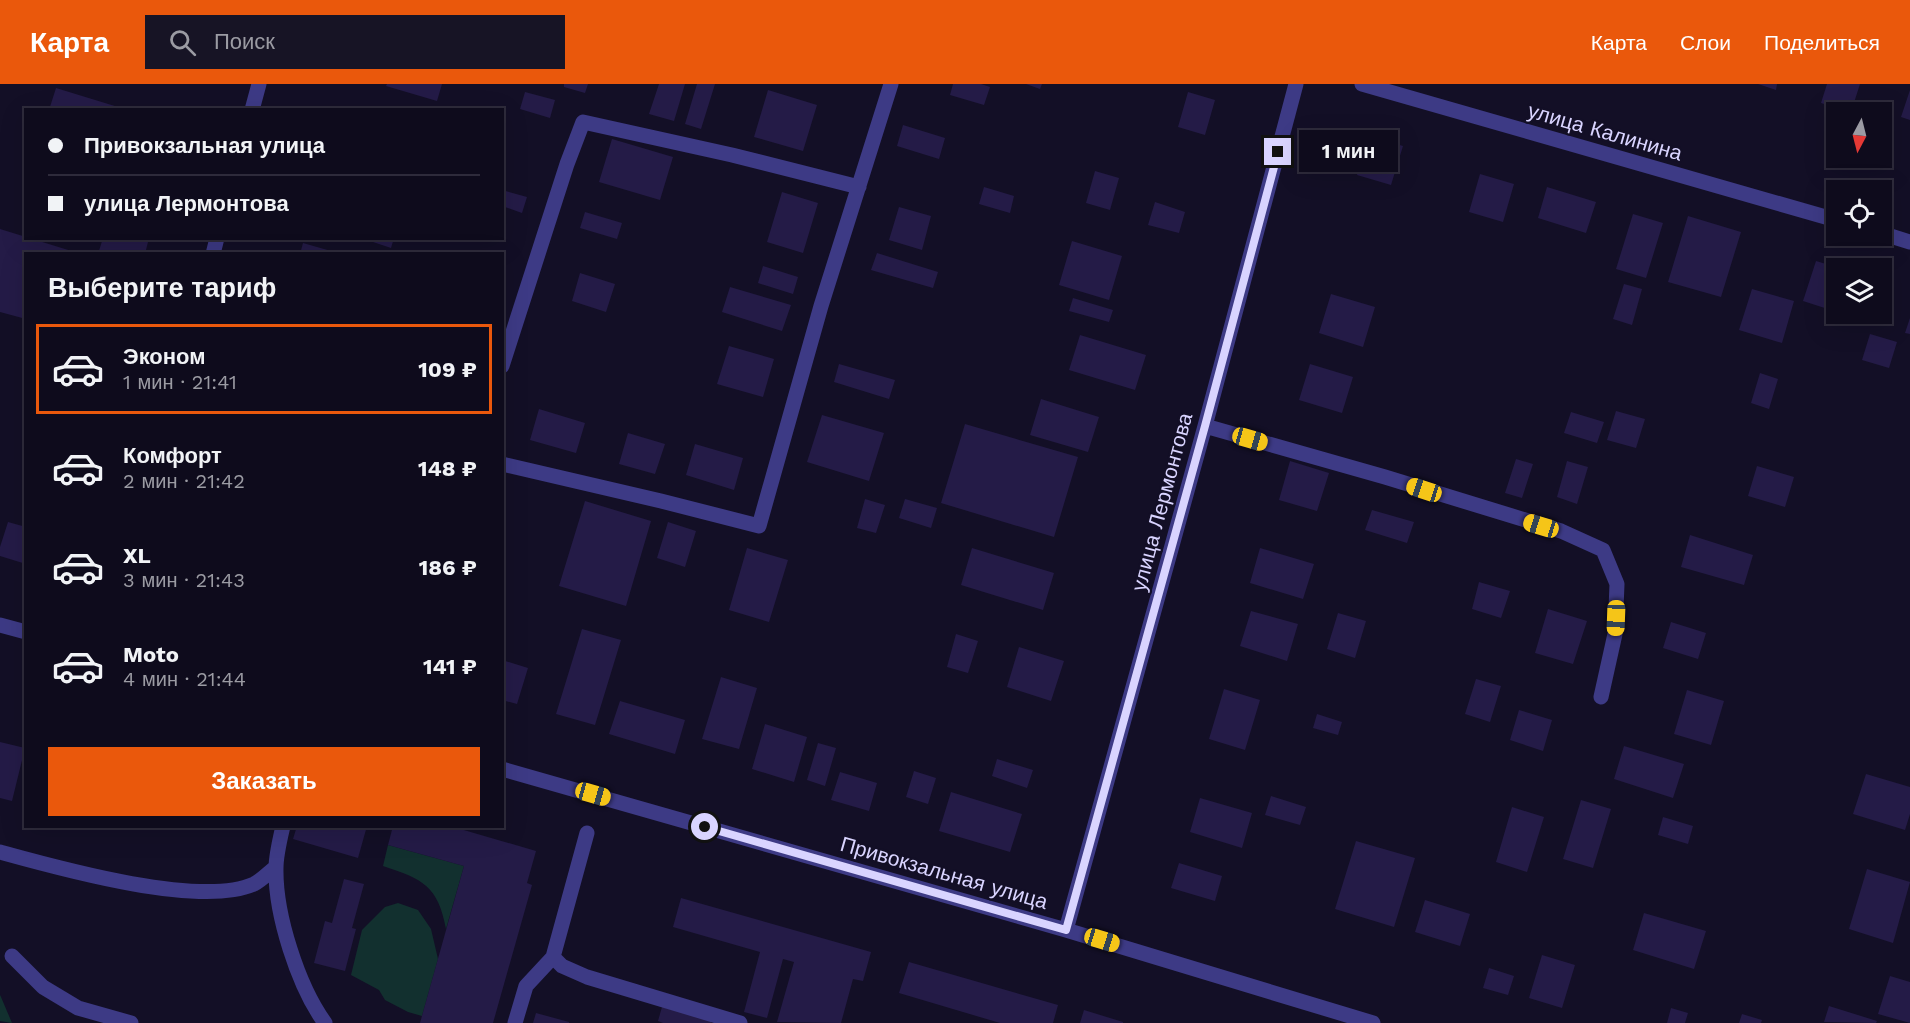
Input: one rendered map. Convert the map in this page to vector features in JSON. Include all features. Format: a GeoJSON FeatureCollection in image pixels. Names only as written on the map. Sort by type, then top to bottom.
{"type":"FeatureCollection","features":[{"type":"Feature","properties":{"kind":"street"},"geometry":{"type":"LineString","coordinates":[[253,108],[259,84]]}},
{"type":"Feature","properties":{"kind":"street"},"geometry":{"type":"LineString","coordinates":[[504,464],[759,526],[821,306],[891,84]]}},
{"type":"Feature","properties":{"kind":"street","name":"улица Лермонтова"},"geometry":{"type":"LineString","coordinates":[[1066,930],[1205,426],[1296,84]]}},
{"type":"Feature","properties":{"kind":"street","name":"улица Калинина"},"geometry":{"type":"LineString","coordinates":[[1362,84],[1826,217]]}},
{"type":"Feature","properties":{"kind":"street"},"geometry":{"type":"LineString","coordinates":[[504,360],[567,164],[583,122],[732,155],[859,187]]}},
{"type":"Feature","properties":{"kind":"street"},"geometry":{"type":"LineString","coordinates":[[1892,236],[1910,242]]}},
{"type":"Feature","properties":{"kind":"street"},"geometry":{"type":"LineString","coordinates":[[1205,426],[1385,477],[1561,531],[1603,550],[1617,584],[1615,634],[1601,698]]}},
{"type":"Feature","properties":{"kind":"street"},"geometry":{"type":"LineString","coordinates":[[0,625],[24,631]]}},
{"type":"Feature","properties":{"kind":"street","name":"Привокзальная улица"},"geometry":{"type":"LineString","coordinates":[[504,770],[1066,930],[1373,1023]]}},
{"type":"Feature","properties":{"kind":"street"},"geometry":{"type":"LineString","coordinates":[[283,828],[276,867],[284,929],[313,1006],[325,1023]]}},
{"type":"Feature","properties":{"kind":"street"},"geometry":{"type":"LineString","coordinates":[[515,1023],[526,986],[553,957],[587,833]]}},
{"type":"Feature","properties":{"kind":"street"},"geometry":{"type":"LineString","coordinates":[[0,852],[47,865],[184,891],[223,892],[255,884],[276,867]]}},
{"type":"Feature","properties":{"kind":"street"},"geometry":{"type":"LineString","coordinates":[[12,956],[43,987],[78,1008],[131,1023]]}},
{"type":"Feature","properties":{"kind":"street"},"geometry":{"type":"LineString","coordinates":[[553,957],[562,966],[587,977],[740,1023]]}},
{"type":"Feature","properties":{"kind":"green space"},"geometry":{"type":"Polygon","coordinates":[[[388,845],[464,866],[446,929],[438,903],[426,886],[409,875],[383,866],[388,845]]]}},
{"type":"Feature","properties":{"kind":"green space"},"geometry":{"type":"Polygon","coordinates":[[[398,903],[418,910],[431,929],[438,959],[422,1016],[408,1012],[385,1000],[379,990],[351,975],[362,930],[385,907],[398,903]]]}},
{"type":"Feature","properties":{"kind":"green space"},"geometry":{"type":"Polygon","coordinates":[[[0,995],[1,997],[12,1023],[0,1021],[0,995]]]}},
{"type":"Feature","properties":{"kind":"building"},"geometry":{"type":"Polygon","coordinates":[[[387,84],[442,84],[437,101],[386,86],[387,84]]]}},
{"type":"Feature","properties":{"kind":"building"},"geometry":{"type":"Polygon","coordinates":[[[564,84],[588,84],[585,93],[564,87],[564,84]]]}},
{"type":"Feature","properties":{"kind":"building"},"geometry":{"type":"Polygon","coordinates":[[[659,84],[685,84],[674,121],[649,114],[659,84]]]}},
{"type":"Feature","properties":{"kind":"building"},"geometry":{"type":"Polygon","coordinates":[[[697,84],[715,84],[701,129],[685,124],[697,84]]]}},
{"type":"Feature","properties":{"kind":"building"},"geometry":{"type":"Polygon","coordinates":[[[953,84],[981,84],[990,87],[984,105],[950,95],[953,84]]]}},
{"type":"Feature","properties":{"kind":"building"},"geometry":{"type":"Polygon","coordinates":[[[1026,84],[1042,84],[1040,89],[1026,84]]]}},
{"type":"Feature","properties":{"kind":"building"},"geometry":{"type":"Polygon","coordinates":[[[1758,84],[1777,84],[1776,90],[1758,84]]]}},
{"type":"Feature","properties":{"kind":"building"},"geometry":{"type":"Polygon","coordinates":[[[1827,84],[1860,84],[1854,102],[1821,103],[1827,84]]]}},
{"type":"Feature","properties":{"kind":"building"},"geometry":{"type":"Polygon","coordinates":[[[56,88],[118,107],[118,108],[50,108],[56,88]]]}},
{"type":"Feature","properties":{"kind":"building"},"geometry":{"type":"Polygon","coordinates":[[[768,90],[817,105],[803,151],[754,137],[768,90]]]}},
{"type":"Feature","properties":{"kind":"building"},"geometry":{"type":"Polygon","coordinates":[[[1910,90],[1910,120],[1901,117],[1910,90]]]}},
{"type":"Feature","properties":{"kind":"building"},"geometry":{"type":"Polygon","coordinates":[[[525,92],[555,100],[550,118],[520,109],[525,92]]]}},
{"type":"Feature","properties":{"kind":"building"},"geometry":{"type":"Polygon","coordinates":[[[1188,92],[1215,100],[1205,135],[1178,127],[1188,92]]]}},
{"type":"Feature","properties":{"kind":"building"},"geometry":{"type":"Polygon","coordinates":[[[903,125],[945,138],[939,159],[897,146],[903,125]]]}},
{"type":"Feature","properties":{"kind":"building"},"geometry":{"type":"Polygon","coordinates":[[[1369,136],[1403,146],[1391,185],[1357,175],[1369,136]]]}},
{"type":"Feature","properties":{"kind":"building"},"geometry":{"type":"Polygon","coordinates":[[[612,139],[673,157],[660,200],[599,182],[612,139]]]}},
{"type":"Feature","properties":{"kind":"building"},"geometry":{"type":"Polygon","coordinates":[[[1095,171],[1119,178],[1110,210],[1086,203],[1095,171]]]}},
{"type":"Feature","properties":{"kind":"building"},"geometry":{"type":"Polygon","coordinates":[[[1480,174],[1514,184],[1503,222],[1469,212],[1480,174]]]}},
{"type":"Feature","properties":{"kind":"building"},"geometry":{"type":"Polygon","coordinates":[[[984,187],[1014,196],[1010,213],[979,204],[984,187]]]}},
{"type":"Feature","properties":{"kind":"building"},"geometry":{"type":"Polygon","coordinates":[[[1547,187],[1596,202],[1586,233],[1538,218],[1547,187]]]}},
{"type":"Feature","properties":{"kind":"building"},"geometry":{"type":"Polygon","coordinates":[[[504,191],[527,197],[522,213],[504,207],[504,191]]]}},
{"type":"Feature","properties":{"kind":"building"},"geometry":{"type":"Polygon","coordinates":[[[782,192],[818,203],[803,253],[767,242],[782,192]]]}},
{"type":"Feature","properties":{"kind":"building"},"geometry":{"type":"Polygon","coordinates":[[[1155,202],[1185,212],[1179,233],[1148,225],[1155,202]]]}},
{"type":"Feature","properties":{"kind":"building"},"geometry":{"type":"Polygon","coordinates":[[[899,207],[931,216],[922,250],[889,240],[899,207]]]}},
{"type":"Feature","properties":{"kind":"building"},"geometry":{"type":"Polygon","coordinates":[[[585,212],[622,223],[617,239],[580,228],[585,212]]]}},
{"type":"Feature","properties":{"kind":"building"},"geometry":{"type":"Polygon","coordinates":[[[1633,214],[1663,223],[1646,278],[1616,269],[1633,214]]]}},
{"type":"Feature","properties":{"kind":"building"},"geometry":{"type":"Polygon","coordinates":[[[1688,216],[1741,232],[1721,297],[1668,282],[1688,216]]]}},
{"type":"Feature","properties":{"kind":"building"},"geometry":{"type":"Polygon","coordinates":[[[0,229],[24,236],[24,240],[36,240],[75,252],[24,252],[24,318],[0,312],[0,229]]]}},
{"type":"Feature","properties":{"kind":"building"},"geometry":{"type":"Polygon","coordinates":[[[102,240],[148,240],[146,252],[99,252],[102,240]]]}},
{"type":"Feature","properties":{"kind":"building"},"geometry":{"type":"Polygon","coordinates":[[[367,240],[393,240],[391,248],[367,240]]]}},
{"type":"Feature","properties":{"kind":"building"},"geometry":{"type":"Polygon","coordinates":[[[1072,241],[1122,256],[1109,300],[1059,285],[1072,241]]]}},
{"type":"Feature","properties":{"kind":"building"},"geometry":{"type":"Polygon","coordinates":[[[303,243],[331,251],[331,252],[301,252],[303,243]]]}},
{"type":"Feature","properties":{"kind":"building"},"geometry":{"type":"Polygon","coordinates":[[[877,253],[938,272],[933,288],[871,270],[877,253]]]}},
{"type":"Feature","properties":{"kind":"building"},"geometry":{"type":"Polygon","coordinates":[[[1816,261],[1826,264],[1826,308],[1803,301],[1816,261]]]}},
{"type":"Feature","properties":{"kind":"building"},"geometry":{"type":"Polygon","coordinates":[[[763,266],[798,277],[793,294],[758,283],[763,266]]]}},
{"type":"Feature","properties":{"kind":"building"},"geometry":{"type":"Polygon","coordinates":[[[580,273],[615,284],[606,312],[572,301],[580,273]]]}},
{"type":"Feature","properties":{"kind":"building"},"geometry":{"type":"Polygon","coordinates":[[[1624,284],[1642,289],[1632,325],[1613,319],[1624,284]]]}},
{"type":"Feature","properties":{"kind":"building"},"geometry":{"type":"Polygon","coordinates":[[[730,287],[791,305],[782,331],[722,312],[730,287]]]}},
{"type":"Feature","properties":{"kind":"building"},"geometry":{"type":"Polygon","coordinates":[[[1752,289],[1794,301],[1782,343],[1739,330],[1752,289]]]}},
{"type":"Feature","properties":{"kind":"building"},"geometry":{"type":"Polygon","coordinates":[[[1331,294],[1375,307],[1363,347],[1319,333],[1331,294]]]}},
{"type":"Feature","properties":{"kind":"building"},"geometry":{"type":"Polygon","coordinates":[[[1073,298],[1113,310],[1109,322],[1069,311],[1073,298]]]}},
{"type":"Feature","properties":{"kind":"building"},"geometry":{"type":"Polygon","coordinates":[[[1910,318],[1910,334],[1905,333],[1910,318]]]}},
{"type":"Feature","properties":{"kind":"building"},"geometry":{"type":"Polygon","coordinates":[[[1870,334],[1897,342],[1889,368],[1862,360],[1870,334]]]}},
{"type":"Feature","properties":{"kind":"building"},"geometry":{"type":"Polygon","coordinates":[[[1080,335],[1146,355],[1135,390],[1069,370],[1080,335]]]}},
{"type":"Feature","properties":{"kind":"building"},"geometry":{"type":"Polygon","coordinates":[[[729,346],[774,359],[763,397],[717,384],[729,346]]]}},
{"type":"Feature","properties":{"kind":"building"},"geometry":{"type":"Polygon","coordinates":[[[839,364],[895,380],[889,399],[834,382],[839,364]]]}},
{"type":"Feature","properties":{"kind":"building"},"geometry":{"type":"Polygon","coordinates":[[[1310,364],[1353,377],[1342,413],[1299,400],[1310,364]]]}},
{"type":"Feature","properties":{"kind":"building"},"geometry":{"type":"Polygon","coordinates":[[[1760,373],[1778,379],[1769,409],[1751,403],[1760,373]]]}},
{"type":"Feature","properties":{"kind":"building"},"geometry":{"type":"Polygon","coordinates":[[[1041,399],[1099,417],[1088,452],[1030,435],[1041,399]]]}},
{"type":"Feature","properties":{"kind":"building"},"geometry":{"type":"Polygon","coordinates":[[[539,409],[585,423],[576,453],[530,440],[539,409]]]}},
{"type":"Feature","properties":{"kind":"building"},"geometry":{"type":"Polygon","coordinates":[[[1616,411],[1645,419],[1636,448],[1607,440],[1616,411]]]}},
{"type":"Feature","properties":{"kind":"building"},"geometry":{"type":"Polygon","coordinates":[[[1571,412],[1604,422],[1597,443],[1564,433],[1571,412]]]}},
{"type":"Feature","properties":{"kind":"building"},"geometry":{"type":"Polygon","coordinates":[[[822,415],[884,433],[869,481],[807,462],[822,415]]]}},
{"type":"Feature","properties":{"kind":"building"},"geometry":{"type":"Polygon","coordinates":[[[965,424],[1078,457],[1054,537],[941,503],[965,424]]]}},
{"type":"Feature","properties":{"kind":"building"},"geometry":{"type":"Polygon","coordinates":[[[628,433],[665,444],[655,474],[619,464],[628,433]]]}},
{"type":"Feature","properties":{"kind":"building"},"geometry":{"type":"Polygon","coordinates":[[[695,444],[743,458],[734,490],[686,475],[695,444]]]}},
{"type":"Feature","properties":{"kind":"building"},"geometry":{"type":"Polygon","coordinates":[[[1516,459],[1533,464],[1522,498],[1505,493],[1516,459]]]}},
{"type":"Feature","properties":{"kind":"building"},"geometry":{"type":"Polygon","coordinates":[[[1290,461],[1329,473],[1317,511],[1279,500],[1290,461]]]}},
{"type":"Feature","properties":{"kind":"building"},"geometry":{"type":"Polygon","coordinates":[[[1567,461],[1588,467],[1577,504],[1557,497],[1567,461]]]}},
{"type":"Feature","properties":{"kind":"building"},"geometry":{"type":"Polygon","coordinates":[[[1757,466],[1794,477],[1785,507],[1748,496],[1757,466]]]}},
{"type":"Feature","properties":{"kind":"building"},"geometry":{"type":"Polygon","coordinates":[[[865,499],[885,505],[876,533],[857,528],[865,499]]]}},
{"type":"Feature","properties":{"kind":"building"},"geometry":{"type":"Polygon","coordinates":[[[905,499],[937,508],[931,528],[899,518],[905,499]]]}},
{"type":"Feature","properties":{"kind":"building"},"geometry":{"type":"Polygon","coordinates":[[[585,501],[651,521],[626,606],[559,586],[585,501]]]}},
{"type":"Feature","properties":{"kind":"building"},"geometry":{"type":"Polygon","coordinates":[[[1372,510],[1414,522],[1407,543],[1365,530],[1372,510]]]}},
{"type":"Feature","properties":{"kind":"building"},"geometry":{"type":"Polygon","coordinates":[[[8,522],[24,526],[24,563],[0,556],[0,547],[8,522]]]}},
{"type":"Feature","properties":{"kind":"building"},"geometry":{"type":"Polygon","coordinates":[[[668,522],[696,531],[685,567],[657,558],[668,522]]]}},
{"type":"Feature","properties":{"kind":"building"},"geometry":{"type":"Polygon","coordinates":[[[1690,535],[1753,555],[1744,585],[1681,567],[1690,535]]]}},
{"type":"Feature","properties":{"kind":"building"},"geometry":{"type":"Polygon","coordinates":[[[747,548],[788,560],[769,622],[729,610],[747,548]]]}},
{"type":"Feature","properties":{"kind":"building"},"geometry":{"type":"Polygon","coordinates":[[[972,548],[1054,573],[1043,610],[961,585],[972,548]]]}},
{"type":"Feature","properties":{"kind":"building"},"geometry":{"type":"Polygon","coordinates":[[[1260,548],[1314,564],[1303,599],[1250,583],[1260,548]]]}},
{"type":"Feature","properties":{"kind":"building"},"geometry":{"type":"Polygon","coordinates":[[[1479,582],[1510,591],[1501,618],[1472,609],[1479,582]]]}},
{"type":"Feature","properties":{"kind":"building"},"geometry":{"type":"Polygon","coordinates":[[[1548,609],[1587,621],[1573,664],[1535,653],[1548,609]]]}},
{"type":"Feature","properties":{"kind":"building"},"geometry":{"type":"Polygon","coordinates":[[[1251,611],[1298,624],[1287,661],[1240,646],[1251,611]]]}},
{"type":"Feature","properties":{"kind":"building"},"geometry":{"type":"Polygon","coordinates":[[[1338,613],[1366,621],[1355,658],[1327,649],[1338,613]]]}},
{"type":"Feature","properties":{"kind":"building"},"geometry":{"type":"Polygon","coordinates":[[[1671,622],[1706,633],[1698,659],[1663,648],[1671,622]]]}},
{"type":"Feature","properties":{"kind":"building"},"geometry":{"type":"Polygon","coordinates":[[[582,629],[621,640],[595,725],[556,714],[582,629]]]}},
{"type":"Feature","properties":{"kind":"building"},"geometry":{"type":"Polygon","coordinates":[[[956,634],[978,641],[968,673],[947,667],[956,634]]]}},
{"type":"Feature","properties":{"kind":"building"},"geometry":{"type":"Polygon","coordinates":[[[1019,647],[1064,661],[1051,701],[1007,687],[1019,647]]]}},
{"type":"Feature","properties":{"kind":"building"},"geometry":{"type":"Polygon","coordinates":[[[504,661],[528,668],[517,704],[504,701],[504,661]]]}},
{"type":"Feature","properties":{"kind":"building"},"geometry":{"type":"Polygon","coordinates":[[[721,677],[757,688],[739,749],[702,739],[721,677]]]}},
{"type":"Feature","properties":{"kind":"building"},"geometry":{"type":"Polygon","coordinates":[[[1476,679],[1501,686],[1490,722],[1465,714],[1476,679]]]}},
{"type":"Feature","properties":{"kind":"building"},"geometry":{"type":"Polygon","coordinates":[[[1224,689],[1260,700],[1245,750],[1209,739],[1224,689]]]}},
{"type":"Feature","properties":{"kind":"building"},"geometry":{"type":"Polygon","coordinates":[[[1687,690],[1724,701],[1711,745],[1674,734],[1687,690]]]}},
{"type":"Feature","properties":{"kind":"building"},"geometry":{"type":"Polygon","coordinates":[[[620,701],[685,720],[675,754],[609,734],[620,701]]]}},
{"type":"Feature","properties":{"kind":"building"},"geometry":{"type":"Polygon","coordinates":[[[1519,710],[1552,720],[1543,751],[1510,740],[1519,710]]]}},
{"type":"Feature","properties":{"kind":"building"},"geometry":{"type":"Polygon","coordinates":[[[1317,714],[1342,722],[1338,735],[1313,728],[1317,714]]]}},
{"type":"Feature","properties":{"kind":"building"},"geometry":{"type":"Polygon","coordinates":[[[765,724],[807,737],[794,782],[752,769],[765,724]]]}},
{"type":"Feature","properties":{"kind":"building"},"geometry":{"type":"Polygon","coordinates":[[[0,742],[24,748],[24,752],[12,801],[0,798],[0,742]]]}},
{"type":"Feature","properties":{"kind":"building"},"geometry":{"type":"Polygon","coordinates":[[[818,743],[836,748],[825,786],[807,780],[818,743]]]}},
{"type":"Feature","properties":{"kind":"building"},"geometry":{"type":"Polygon","coordinates":[[[1624,746],[1684,764],[1673,798],[1614,779],[1624,746]]]}},
{"type":"Feature","properties":{"kind":"building"},"geometry":{"type":"Polygon","coordinates":[[[997,759],[1033,770],[1027,788],[992,776],[997,759]]]}},
{"type":"Feature","properties":{"kind":"building"},"geometry":{"type":"Polygon","coordinates":[[[914,771],[936,778],[928,804],[906,797],[914,771]]]}},
{"type":"Feature","properties":{"kind":"building"},"geometry":{"type":"Polygon","coordinates":[[[840,772],[877,783],[869,811],[831,800],[840,772]]]}},
{"type":"Feature","properties":{"kind":"building"},"geometry":{"type":"Polygon","coordinates":[[[1866,774],[1910,787],[1910,814],[1905,830],[1853,814],[1866,774]]]}},
{"type":"Feature","properties":{"kind":"building"},"geometry":{"type":"Polygon","coordinates":[[[951,792],[1022,814],[1010,852],[939,831],[951,792]]]}},
{"type":"Feature","properties":{"kind":"building"},"geometry":{"type":"Polygon","coordinates":[[[1271,796],[1306,807],[1300,825],[1265,815],[1271,796]]]}},
{"type":"Feature","properties":{"kind":"building"},"geometry":{"type":"Polygon","coordinates":[[[1200,798],[1252,813],[1242,848],[1190,832],[1200,798]]]}},
{"type":"Feature","properties":{"kind":"building"},"geometry":{"type":"Polygon","coordinates":[[[1581,800],[1611,809],[1593,868],[1563,859],[1581,800]]]}},
{"type":"Feature","properties":{"kind":"building"},"geometry":{"type":"Polygon","coordinates":[[[1512,807],[1544,817],[1527,872],[1496,862],[1512,807]]]}},
{"type":"Feature","properties":{"kind":"building"},"geometry":{"type":"Polygon","coordinates":[[[1663,817],[1693,826],[1688,844],[1658,835],[1663,817]]]}},
{"type":"Feature","properties":{"kind":"building"},"geometry":{"type":"Polygon","coordinates":[[[296,828],[366,828],[358,858],[293,839],[296,828]]]}},
{"type":"Feature","properties":{"kind":"building"},"geometry":{"type":"Polygon","coordinates":[[[392,828],[457,828],[536,851],[527,883],[532,885],[493,1023],[420,1023],[464,866],[388,845],[392,828]]]}},
{"type":"Feature","properties":{"kind":"building"},"geometry":{"type":"Polygon","coordinates":[[[1356,841],[1415,858],[1394,927],[1335,909],[1356,841]]]}},
{"type":"Feature","properties":{"kind":"building"},"geometry":{"type":"Polygon","coordinates":[[[1179,863],[1222,876],[1215,901],[1171,888],[1179,863]]]}},
{"type":"Feature","properties":{"kind":"building"},"geometry":{"type":"Polygon","coordinates":[[[1867,869],[1910,882],[1893,943],[1849,929],[1867,869]]]}},
{"type":"Feature","properties":{"kind":"building"},"geometry":{"type":"Polygon","coordinates":[[[344,879],[364,884],[352,928],[356,929],[345,971],[314,963],[325,921],[332,923],[344,879]]]}},
{"type":"Feature","properties":{"kind":"building"},"geometry":{"type":"Polygon","coordinates":[[[681,898],[871,952],[863,981],[853,979],[841,1023],[777,1022],[794,962],[783,959],[767,1018],[744,1012],[760,952],[673,927],[681,898]]]}},
{"type":"Feature","properties":{"kind":"building"},"geometry":{"type":"Polygon","coordinates":[[[1425,900],[1470,914],[1460,946],[1415,932],[1425,900]]]}},
{"type":"Feature","properties":{"kind":"building"},"geometry":{"type":"Polygon","coordinates":[[[1644,913],[1706,931],[1694,969],[1633,950],[1644,913]]]}},
{"type":"Feature","properties":{"kind":"building"},"geometry":{"type":"Polygon","coordinates":[[[1542,955],[1575,965],[1562,1008],[1529,998],[1542,955]]]}},
{"type":"Feature","properties":{"kind":"building"},"geometry":{"type":"Polygon","coordinates":[[[909,962],[1058,1005],[1053,1023],[1000,1023],[899,993],[909,962]]]}},
{"type":"Feature","properties":{"kind":"building"},"geometry":{"type":"Polygon","coordinates":[[[1489,968],[1514,976],[1508,995],[1483,988],[1489,968]]]}},
{"type":"Feature","properties":{"kind":"building"},"geometry":{"type":"Polygon","coordinates":[[[1890,976],[1910,982],[1910,1023],[1878,1014],[1890,976]]]}},
{"type":"Feature","properties":{"kind":"building"},"geometry":{"type":"Polygon","coordinates":[[[1829,1006],[1877,1021],[1876,1023],[1824,1022],[1829,1006]]]}},
{"type":"Feature","properties":{"kind":"building"},"geometry":{"type":"Polygon","coordinates":[[[662,1007],[712,1021],[711,1023],[663,1023],[658,1021],[662,1007]]]}},
{"type":"Feature","properties":{"kind":"building"},"geometry":{"type":"Polygon","coordinates":[[[1671,1008],[1688,1013],[1685,1023],[1667,1023],[1671,1008]]]}},
{"type":"Feature","properties":{"kind":"building"},"geometry":{"type":"Polygon","coordinates":[[[1084,1010],[1123,1022],[1123,1023],[1080,1023],[1084,1010]]]}},
{"type":"Feature","properties":{"kind":"building"},"geometry":{"type":"Polygon","coordinates":[[[536,1013],[569,1022],[569,1023],[533,1023],[536,1013]]]}},
{"type":"Feature","properties":{"kind":"building"},"geometry":{"type":"Polygon","coordinates":[[[1742,1014],[1762,1020],[1761,1023],[1739,1023],[1742,1014]]]}},
{"type":"Feature","properties":{"kind":"route"},"geometry":{"type":"LineString","coordinates":[[705,827],[1066,930],[1278,152]]}}]}
